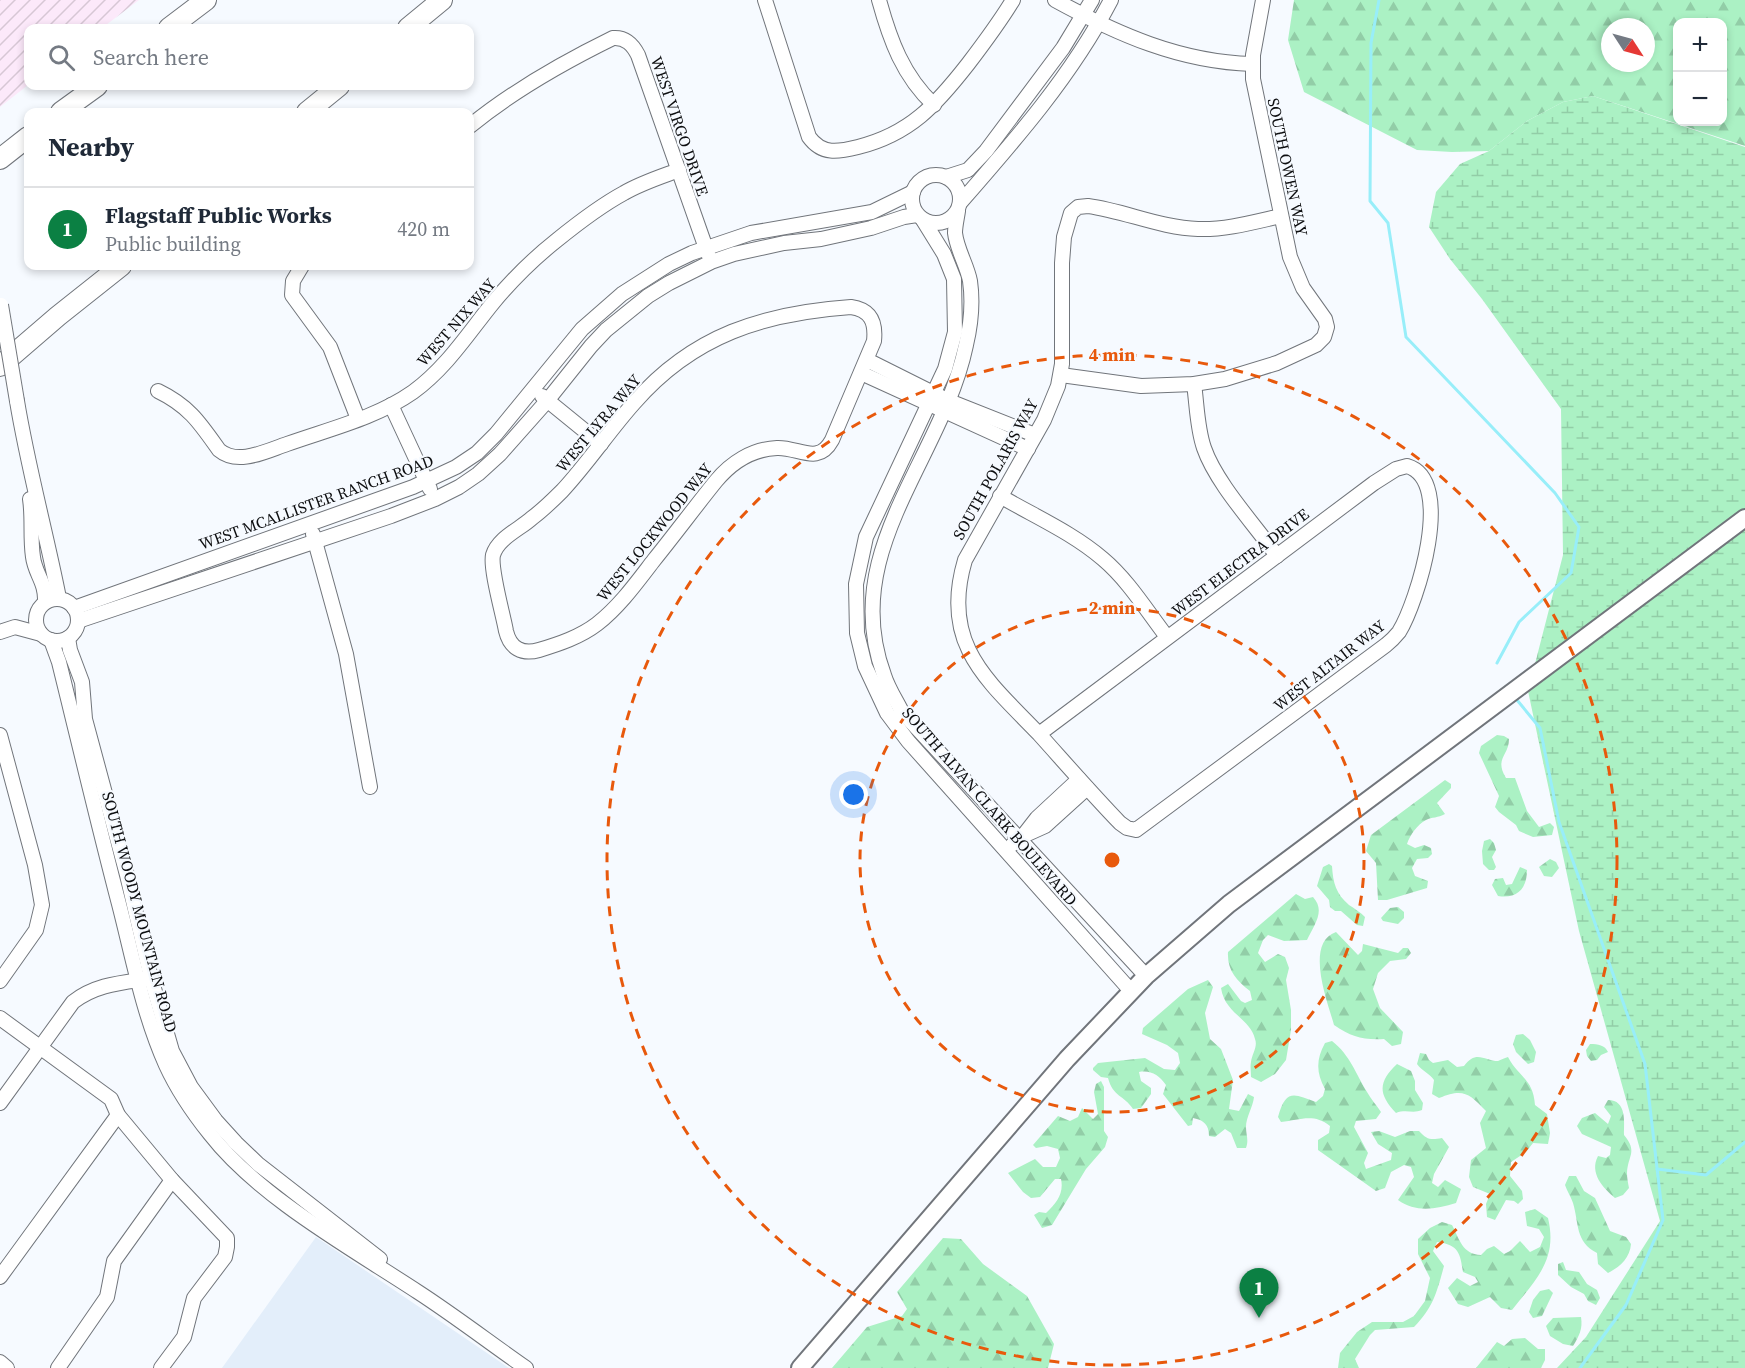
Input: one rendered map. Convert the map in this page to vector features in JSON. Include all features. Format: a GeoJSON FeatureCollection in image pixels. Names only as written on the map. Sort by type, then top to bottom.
{"type":"FeatureCollection","features":[{"type":"Feature","properties":{"kind":"highway"},"geometry":{"type":"LineString","coordinates":[[174,24],[206,0]]}},
{"type":"Feature","properties":{"kind":"highway"},"geometry":{"type":"LineString","coordinates":[[413,24],[442,0]]}},
{"type":"Feature","properties":{"kind":"highway"},"geometry":{"type":"LineString","coordinates":[[67,108],[91,90]]}},
{"type":"Feature","properties":{"kind":"highway"},"geometry":{"type":"LineString","coordinates":[[312,108],[334,90]]}},
{"type":"Feature","properties":{"kind":"highway"},"geometry":{"type":"LineString","coordinates":[[0,159],[24,140]]}},
{"type":"Feature","properties":{"kind":"highway"},"geometry":{"type":"LineString","coordinates":[[0,366],[116,270]]}},
{"type":"Feature","properties":{"kind":"main road"},"geometry":{"type":"LineString","coordinates":[[800,1368],[1067,1059],[1146,976],[1237,897],[1745,518]]}},
{"type":"Feature","properties":{"kind":"street"},"geometry":{"type":"LineString","coordinates":[[765,0],[806,131],[814,144],[820,148],[837,152],[888,138],[923,116],[995,29],[1012,0]]}},
{"type":"Feature","properties":{"kind":"street"},"geometry":{"type":"LineString","coordinates":[[879,0],[889,37],[902,65],[934,105]]}},
{"type":"Feature","properties":{"kind":"street"},"geometry":{"type":"LineString","coordinates":[[1055,0],[1099,24],[1142,43],[1218,62],[1252,64]]}},
{"type":"Feature","properties":{"kind":"street"},"geometry":{"type":"LineString","coordinates":[[1092,0],[1064,48],[986,151],[968,170],[946,177],[930,176],[916,185],[913,192],[913,208],[920,218],[930,224],[946,222],[1056,87],[1099,24],[1112,0]]}},
{"type":"Feature","properties":{"kind":"street","name":"SOUTH OWEN WAY"},"geometry":{"type":"LineString","coordinates":[[1194,384],[1225,379],[1277,363],[1316,345],[1326,331],[1325,319],[1303,288],[1294,268],[1252,79],[1252,64],[1263,0]]}},
{"type":"Feature","properties":{"kind":"street","name":"WEST VIRGO DRIVE"},"geometry":{"type":"LineString","coordinates":[[474,123],[522,87],[558,66],[614,38],[622,38],[631,44],[638,55],[711,262]]}},
{"type":"Feature","properties":{"kind":"street","name":"WEST NIX WAY"},"geometry":{"type":"LineString","coordinates":[[158,391],[189,411],[219,450],[236,459],[358,419],[391,405],[414,391],[441,367],[513,281],[557,240],[625,192],[679,170]]}},
{"type":"Feature","properties":{"kind":"street"},"geometry":{"type":"LineString","coordinates":[[946,177],[958,187],[959,207]]}},
{"type":"Feature","properties":{"kind":"street","name":"WEST MCALLISTER RANCH ROAD"},"geometry":{"type":"LineString","coordinates":[[76,614],[426,481],[456,467],[477,453],[496,434],[565,349],[600,312],[642,279],[669,264],[706,248],[751,233],[872,212],[913,192]]}},
{"type":"Feature","properties":{"kind":"street","name":"SOUTH ALVAN CLARK BOULEVARD"},"geometry":{"type":"LineString","coordinates":[[959,207],[955,232],[972,295],[966,345],[947,406],[884,538],[874,574],[872,620],[884,677],[902,712],[1021,837],[1146,976]]}},
{"type":"Feature","properties":{"kind":"street","name":"SOUTH POLARIS WAY"},"geometry":{"type":"LineString","coordinates":[[1132,830],[1120,823],[979,671],[963,637],[959,616],[959,591],[965,560],[1050,407],[1061,375],[1063,251],[1071,213],[1078,207],[1093,207],[1172,226],[1196,229],[1230,227],[1281,216]]}},
{"type":"Feature","properties":{"kind":"street","name":"SOUTH ALVAN CLARK BOULEVARD"},"geometry":{"type":"LineString","coordinates":[[920,218],[944,254],[954,279],[955,332],[945,369],[866,537],[856,584],[858,633],[865,666],[887,713],[908,741],[1131,991]]}},
{"type":"Feature","properties":{"kind":"street","name":"WEST MCALLISTER RANCH ROAD"},"geometry":{"type":"LineString","coordinates":[[76,614],[315,541],[435,499],[459,487],[500,454],[591,346],[612,325],[648,296],[711,262],[767,246],[821,239],[920,218]]}},
{"type":"Feature","properties":{"kind":"street"},"geometry":{"type":"LineString","coordinates":[[300,270],[293,281],[292,295],[330,347],[358,419]]}},
{"type":"Feature","properties":{"kind":"street"},"geometry":{"type":"LineString","coordinates":[[1,301],[27,462],[47,537],[48,603],[36,622],[46,637]]}},
{"type":"Feature","properties":{"kind":"street","name":"WEST LYRA WAY"},"geometry":{"type":"LineString","coordinates":[[517,649],[511,644],[507,635],[493,562],[494,552],[501,542],[563,490],[651,385],[691,352],[712,340],[758,321],[797,313],[851,307],[870,315],[874,322],[875,334],[864,366]]}},
{"type":"Feature","properties":{"kind":"street"},"geometry":{"type":"LineString","coordinates":[[864,366],[1028,449]]}},
{"type":"Feature","properties":{"kind":"street","name":"WEST LOCKWOOD WAY"},"geometry":{"type":"LineString","coordinates":[[517,649],[522,652],[535,651],[562,643],[596,624],[631,589],[724,471],[741,459],[760,451],[777,448],[813,455],[825,450],[832,440],[864,366]]}},
{"type":"Feature","properties":{"kind":"street"},"geometry":{"type":"LineString","coordinates":[[1061,375],[1141,386],[1194,384],[1200,429],[1209,460],[1277,556]]}},
{"type":"Feature","properties":{"kind":"street"},"geometry":{"type":"LineString","coordinates":[[533,390],[601,444]]}},
{"type":"Feature","properties":{"kind":"street"},"geometry":{"type":"LineString","coordinates":[[391,405],[435,499]]}},
{"type":"Feature","properties":{"kind":"street"},"geometry":{"type":"LineString","coordinates":[[947,406],[1035,435]]}},
{"type":"Feature","properties":{"kind":"street","name":"WEST ELECTRA DRIVE"},"geometry":{"type":"LineString","coordinates":[[1039,734],[1374,483],[1396,469],[1407,466]]}},
{"type":"Feature","properties":{"kind":"street","name":"WEST ALTAIR WAY"},"geometry":{"type":"LineString","coordinates":[[1132,830],[1145,825],[1386,645],[1399,632],[1414,594],[1432,522],[1425,479],[1416,470],[1407,466]]}},
{"type":"Feature","properties":{"kind":"street"},"geometry":{"type":"LineString","coordinates":[[1000,496],[1087,547],[1104,560],[1167,637]]}},
{"type":"Feature","properties":{"kind":"street"},"geometry":{"type":"LineString","coordinates":[[310,524],[346,654],[370,787]]}},
{"type":"Feature","properties":{"kind":"street"},"geometry":{"type":"LineString","coordinates":[[0,632],[15,627],[48,603],[69,603],[76,614],[76,628],[68,638],[46,637],[15,627]]}},
{"type":"Feature","properties":{"kind":"street","name":"SOUTH WOODY MOUNTAIN ROAD"},"geometry":{"type":"LineString","coordinates":[[46,637],[59,662],[145,979]]}},
{"type":"Feature","properties":{"kind":"street","name":"SOUTH WOODY MOUNTAIN ROAD"},"geometry":{"type":"LineString","coordinates":[[68,638],[82,682],[85,719],[127,875],[155,1039],[167,1068],[210,1134],[234,1161],[261,1185],[526,1368]]}},
{"type":"Feature","properties":{"kind":"street"},"geometry":{"type":"LineString","coordinates":[[0,735],[5,781],[35,866],[42,905],[36,930],[0,981]]}},
{"type":"Feature","properties":{"kind":"street"},"geometry":{"type":"LineString","coordinates":[[1006,850],[1021,837],[1036,818],[1083,783]]}},
{"type":"Feature","properties":{"kind":"street"},"geometry":{"type":"LineString","coordinates":[[0,1103],[74,1002],[86,992],[97,987],[145,979]]}},
{"type":"Feature","properties":{"kind":"street"},"geometry":{"type":"LineString","coordinates":[[0,1018],[111,1099],[118,1115],[172,1180],[226,1238],[225,1257],[194,1298],[184,1337],[161,1368]]}},
{"type":"Feature","properties":{"kind":"street"},"geometry":{"type":"LineString","coordinates":[[0,1277],[118,1115]]}},
{"type":"Feature","properties":{"kind":"street"},"geometry":{"type":"LineString","coordinates":[[58,1368],[107,1297],[114,1261],[172,1180]]}},
{"type":"Feature","properties":{"kind":"street"},"geometry":{"type":"LineString","coordinates":[[0,1362],[7,1368]]}},
{"type":"Feature","properties":{"kind":"shaded area"},"geometry":{"type":"Polygon","coordinates":[[[0,0],[139,0],[107,24],[24,24],[24,88],[0,107],[0,0]]]}},
{"type":"Feature","properties":{"kind":"shaded area"},"geometry":{"type":"Polygon","coordinates":[[[316,1237],[431,1315],[509,1368],[222,1368],[316,1237]]]}},
{"type":"Feature","properties":{"kind":"green space"},"geometry":{"type":"Polygon","coordinates":[[[1294,0],[1745,0],[1745,146],[1684,126],[1727,126],[1727,18],[1673,18],[1673,122],[1593,96],[1563,102],[1527,121],[1489,151],[1417,150],[1304,92],[1288,40],[1294,0]]]}},
{"type":"Feature","properties":{"kind":"green space"},"geometry":{"type":"Polygon","coordinates":[[[1593,96],[1673,123],[1673,126],[1682,126],[1745,147],[1745,1368],[1557,1368],[1586,1337],[1660,1221],[1579,931],[1528,691],[1563,555],[1561,409],[1429,227],[1436,192],[1460,164],[1489,151],[1527,121],[1563,102],[1593,96]]]}},
{"type":"Feature","properties":{"kind":"green space"},"geometry":{"type":"Polygon","coordinates":[[[1497,735],[1509,739],[1501,766],[1506,778],[1515,778],[1527,811],[1539,827],[1550,823],[1554,827],[1552,835],[1533,837],[1519,831],[1516,825],[1495,807],[1499,796],[1479,753],[1481,746],[1497,735]]]}},
{"type":"Feature","properties":{"kind":"green space"},"geometry":{"type":"Polygon","coordinates":[[[1445,780],[1451,784],[1451,788],[1437,803],[1445,814],[1423,822],[1414,830],[1407,844],[1415,848],[1424,845],[1431,848],[1432,854],[1428,858],[1417,859],[1412,868],[1415,876],[1428,881],[1427,888],[1387,900],[1378,900],[1376,863],[1366,851],[1371,835],[1445,780]]]}},
{"type":"Feature","properties":{"kind":"green space"},"geometry":{"type":"Polygon","coordinates":[[[1490,839],[1496,850],[1492,857],[1496,867],[1494,870],[1489,870],[1483,864],[1484,841],[1490,839]]]}},
{"type":"Feature","properties":{"kind":"green space"},"geometry":{"type":"Polygon","coordinates":[[[1550,859],[1556,862],[1559,868],[1552,877],[1544,876],[1539,867],[1550,859]]]}},
{"type":"Feature","properties":{"kind":"green space"},"geometry":{"type":"Polygon","coordinates":[[[1329,864],[1332,866],[1334,883],[1341,897],[1365,917],[1363,926],[1357,925],[1341,911],[1335,911],[1330,907],[1329,900],[1317,886],[1323,867],[1329,864]]]}},
{"type":"Feature","properties":{"kind":"green space"},"geometry":{"type":"Polygon","coordinates":[[[1520,867],[1527,870],[1527,877],[1520,891],[1511,896],[1498,896],[1492,885],[1495,879],[1503,878],[1506,885],[1512,884],[1520,867]]]}},
{"type":"Feature","properties":{"kind":"green space"},"geometry":{"type":"Polygon","coordinates":[[[1296,894],[1305,899],[1313,897],[1319,908],[1318,918],[1307,940],[1284,941],[1268,935],[1263,940],[1258,953],[1265,962],[1278,954],[1285,957],[1289,968],[1286,980],[1291,1010],[1291,1030],[1286,1060],[1275,1074],[1261,1082],[1251,1077],[1255,1039],[1248,1026],[1227,1004],[1221,988],[1228,984],[1241,1001],[1245,1003],[1252,1000],[1250,991],[1237,979],[1231,969],[1228,952],[1296,894]]]}},
{"type":"Feature","properties":{"kind":"green space"},"geometry":{"type":"Polygon","coordinates":[[[1398,907],[1404,912],[1404,918],[1398,924],[1383,921],[1381,918],[1390,908],[1398,907]]]}},
{"type":"Feature","properties":{"kind":"green space"},"geometry":{"type":"Polygon","coordinates":[[[1336,932],[1358,955],[1362,951],[1363,944],[1398,953],[1403,948],[1408,948],[1411,953],[1406,959],[1390,961],[1378,973],[1373,989],[1380,1008],[1403,1032],[1401,1044],[1392,1046],[1384,1039],[1357,1037],[1334,1025],[1324,989],[1320,960],[1321,948],[1326,938],[1336,932]]]}},
{"type":"Feature","properties":{"kind":"green space"},"geometry":{"type":"Polygon","coordinates":[[[1208,980],[1213,987],[1205,1013],[1210,1039],[1221,1049],[1233,1080],[1229,1109],[1239,1111],[1248,1094],[1254,1097],[1246,1123],[1246,1148],[1237,1148],[1231,1133],[1225,1129],[1215,1137],[1209,1136],[1207,1126],[1200,1120],[1193,1118],[1192,1125],[1188,1126],[1163,1094],[1166,1085],[1154,1074],[1139,1072],[1141,1081],[1151,1088],[1151,1094],[1141,1108],[1133,1109],[1113,1089],[1108,1078],[1101,1077],[1093,1070],[1098,1063],[1145,1058],[1164,1069],[1175,1070],[1180,1063],[1178,1053],[1167,1045],[1142,1034],[1143,1028],[1188,989],[1208,980]]]}},
{"type":"Feature","properties":{"kind":"green space"},"geometry":{"type":"Polygon","coordinates":[[[1523,1034],[1530,1040],[1536,1052],[1534,1062],[1528,1064],[1516,1052],[1513,1044],[1516,1035],[1523,1034]]]}},
{"type":"Feature","properties":{"kind":"green space"},"geometry":{"type":"Polygon","coordinates":[[[1332,1041],[1348,1059],[1381,1112],[1376,1119],[1356,1121],[1354,1127],[1368,1153],[1364,1163],[1366,1169],[1391,1160],[1392,1153],[1378,1144],[1371,1132],[1379,1131],[1395,1137],[1410,1131],[1419,1131],[1429,1139],[1442,1138],[1449,1147],[1434,1174],[1432,1183],[1438,1187],[1445,1180],[1461,1189],[1456,1203],[1426,1209],[1412,1207],[1398,1200],[1414,1177],[1411,1167],[1404,1165],[1391,1172],[1385,1188],[1376,1191],[1318,1150],[1318,1140],[1329,1133],[1330,1126],[1312,1118],[1281,1122],[1278,1117],[1288,1097],[1302,1097],[1316,1102],[1323,1096],[1325,1089],[1320,1077],[1319,1060],[1325,1043],[1332,1041]]]}},
{"type":"Feature","properties":{"kind":"green space"},"geometry":{"type":"Polygon","coordinates":[[[1590,1044],[1601,1045],[1608,1052],[1597,1060],[1591,1061],[1586,1050],[1590,1044]]]}},
{"type":"Feature","properties":{"kind":"green space"},"geometry":{"type":"Polygon","coordinates":[[[1420,1053],[1426,1054],[1433,1063],[1448,1060],[1457,1067],[1464,1066],[1468,1061],[1477,1057],[1498,1061],[1508,1057],[1528,1083],[1535,1105],[1547,1114],[1550,1133],[1548,1144],[1533,1143],[1526,1152],[1511,1162],[1510,1176],[1522,1191],[1523,1199],[1518,1204],[1506,1200],[1495,1220],[1487,1217],[1486,1204],[1490,1194],[1473,1187],[1469,1177],[1471,1160],[1486,1148],[1480,1123],[1486,1111],[1465,1094],[1454,1093],[1439,1098],[1432,1094],[1434,1080],[1417,1064],[1420,1053]]]}},
{"type":"Feature","properties":{"kind":"green space"},"geometry":{"type":"Polygon","coordinates":[[[1397,1064],[1411,1071],[1415,1081],[1415,1090],[1423,1103],[1422,1110],[1396,1113],[1386,1100],[1383,1094],[1384,1082],[1397,1064]]]}},
{"type":"Feature","properties":{"kind":"green space"},"geometry":{"type":"Polygon","coordinates":[[[1101,1081],[1104,1087],[1104,1131],[1108,1137],[1105,1147],[1086,1169],[1052,1225],[1042,1228],[1034,1215],[1039,1212],[1046,1213],[1056,1202],[1061,1189],[1061,1179],[1055,1179],[1040,1197],[1031,1198],[1023,1192],[1008,1173],[1035,1159],[1043,1167],[1056,1167],[1060,1158],[1058,1149],[1047,1146],[1036,1148],[1033,1145],[1058,1116],[1070,1121],[1078,1117],[1082,1108],[1093,1119],[1098,1114],[1094,1092],[1096,1084],[1101,1081]]]}},
{"type":"Feature","properties":{"kind":"green space"},"geometry":{"type":"Polygon","coordinates":[[[1608,1100],[1619,1104],[1621,1108],[1624,1118],[1624,1135],[1631,1146],[1627,1173],[1629,1188],[1623,1195],[1615,1198],[1602,1185],[1595,1168],[1598,1156],[1606,1158],[1610,1155],[1611,1147],[1582,1134],[1577,1126],[1582,1118],[1595,1113],[1608,1124],[1611,1116],[1604,1107],[1608,1100]]]}},
{"type":"Feature","properties":{"kind":"green space"},"geometry":{"type":"Polygon","coordinates":[[[1569,1176],[1576,1176],[1584,1191],[1595,1198],[1610,1231],[1626,1237],[1631,1244],[1624,1262],[1608,1273],[1598,1264],[1597,1253],[1590,1249],[1581,1238],[1573,1203],[1565,1185],[1569,1176]]]}},
{"type":"Feature","properties":{"kind":"green space"},"geometry":{"type":"Polygon","coordinates":[[[1535,1209],[1548,1218],[1550,1246],[1543,1268],[1512,1310],[1501,1308],[1490,1297],[1468,1307],[1458,1304],[1448,1288],[1457,1278],[1470,1286],[1478,1282],[1475,1277],[1463,1272],[1461,1260],[1454,1248],[1437,1242],[1433,1251],[1444,1266],[1434,1299],[1426,1313],[1414,1327],[1375,1330],[1355,1359],[1359,1368],[1338,1368],[1340,1353],[1357,1332],[1372,1322],[1403,1322],[1414,1316],[1425,1301],[1430,1278],[1418,1254],[1418,1239],[1430,1228],[1442,1222],[1452,1225],[1462,1245],[1475,1254],[1481,1255],[1494,1246],[1504,1254],[1520,1241],[1530,1252],[1540,1247],[1544,1237],[1539,1229],[1527,1226],[1525,1212],[1535,1209]]]}},
{"type":"Feature","properties":{"kind":"green space"},"geometry":{"type":"Polygon","coordinates":[[[943,1238],[961,1239],[983,1264],[1027,1296],[1054,1344],[1048,1368],[832,1368],[867,1327],[902,1316],[907,1309],[897,1292],[943,1238]]]}},
{"type":"Feature","properties":{"kind":"green space"},"geometry":{"type":"Polygon","coordinates":[[[1563,1262],[1566,1270],[1579,1272],[1587,1284],[1597,1290],[1600,1298],[1596,1305],[1588,1301],[1584,1294],[1571,1287],[1558,1275],[1558,1264],[1563,1262]]]}},
{"type":"Feature","properties":{"kind":"green space"},"geometry":{"type":"Polygon","coordinates":[[[1549,1289],[1553,1293],[1542,1316],[1533,1318],[1529,1312],[1533,1300],[1540,1291],[1549,1289]]]}},
{"type":"Feature","properties":{"kind":"green space"},"geometry":{"type":"Polygon","coordinates":[[[1581,1317],[1580,1332],[1573,1346],[1563,1344],[1550,1336],[1546,1326],[1553,1318],[1581,1317]]]}},
{"type":"Feature","properties":{"kind":"green space"},"geometry":{"type":"Polygon","coordinates":[[[1525,1338],[1538,1349],[1545,1349],[1545,1360],[1541,1368],[1476,1368],[1497,1342],[1504,1346],[1512,1339],[1525,1338]]]}},
{"type":"Feature","properties":{"kind":"waterway"},"geometry":{"type":"LineString","coordinates":[[1379,0],[1371,43],[1370,201],[1388,223],[1406,337],[1555,493],[1579,527],[1571,573],[1519,622],[1497,663]]}},
{"type":"Feature","properties":{"kind":"waterway"},"geometry":{"type":"LineString","coordinates":[[1517,700],[1540,728],[1559,822],[1645,1064],[1663,1220],[1626,1305],[1580,1368]]}},
{"type":"Feature","properties":{"kind":"waterway"},"geometry":{"type":"LineString","coordinates":[[1657,1169],[1706,1175],[1745,1142]]}},
{"type":"Feature","properties":{"kind":"place","name":"Flagstaff Public Works"},"geometry":{"type":"Point","coordinates":[1259,1318]}}]}
